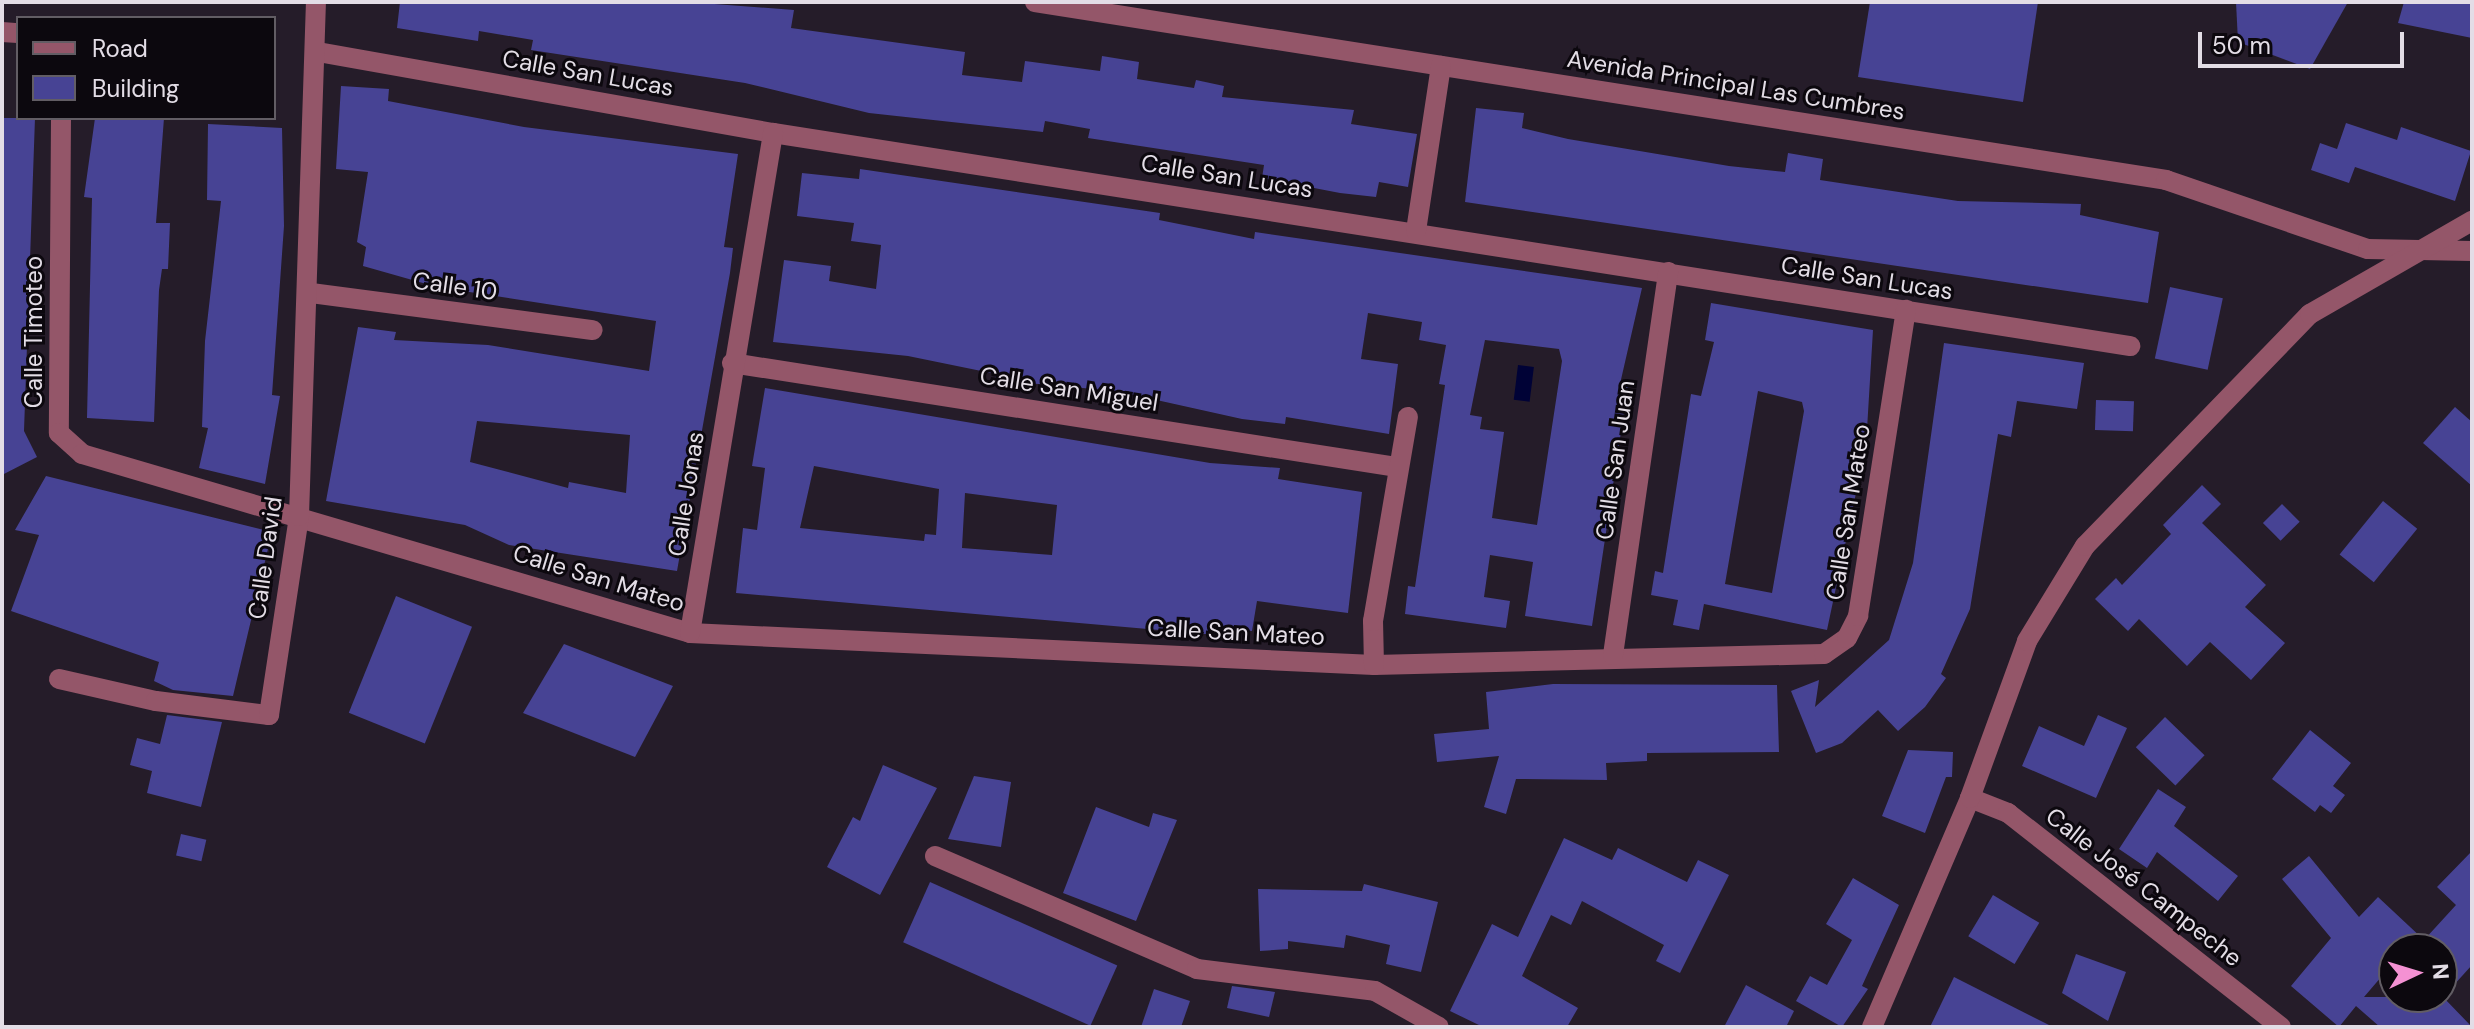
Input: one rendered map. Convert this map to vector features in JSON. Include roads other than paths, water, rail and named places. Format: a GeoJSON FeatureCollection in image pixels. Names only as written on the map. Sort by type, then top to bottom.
{"type":"FeatureCollection","features":[{"type":"Feature","properties":{"kind":"street","name":"Calle David"},"geometry":{"type":"LineString","coordinates":[[59,679],[156,701],[269,715],[299,516],[311,293],[318,52],[316,2]]}},
{"type":"Feature","properties":{"kind":"street","name":"Avenida Principal Las Cumbres"},"geometry":{"type":"LineString","coordinates":[[1035,2],[2166,180],[2368,249],[2420,253],[2472,251]]}},
{"type":"Feature","properties":{"kind":"street","name":"Calle San Lucas"},"geometry":{"type":"LineString","coordinates":[[318,52],[773,133],[1416,231],[2130,346]]}},
{"type":"Feature","properties":{"kind":"street"},"geometry":{"type":"LineString","coordinates":[[1416,231],[1441,66]]}},
{"type":"Feature","properties":{"kind":"street","name":"Calle Timoteo"},"geometry":{"type":"LineString","coordinates":[[61,120],[59,433],[82,454],[299,516]]}},
{"type":"Feature","properties":{"kind":"street"},"geometry":{"type":"LineString","coordinates":[[732,363],[773,133]]}},
{"type":"Feature","properties":{"kind":"street"},"geometry":{"type":"LineString","coordinates":[[1872,1027],[1970,798],[2027,641],[2085,546],[2310,314],[2472,221]]}},
{"type":"Feature","properties":{"kind":"street","name":"Calle San Juan"},"geometry":{"type":"LineString","coordinates":[[1613,655],[1668,272]]}},
{"type":"Feature","properties":{"kind":"street","name":"Calle 10"},"geometry":{"type":"LineString","coordinates":[[311,293],[593,330]]}},
{"type":"Feature","properties":{"kind":"street","name":"Calle San Mateo"},"geometry":{"type":"LineString","coordinates":[[299,516],[690,633],[1374,665],[1613,655],[1812,657],[1847,638],[1862,598],[1906,310]]}},
{"type":"Feature","properties":{"kind":"street","name":"Calle San Miguel"},"geometry":{"type":"LineString","coordinates":[[732,363],[1396,467]]}},
{"type":"Feature","properties":{"kind":"street","name":"Calle Jonas"},"geometry":{"type":"LineString","coordinates":[[690,633],[732,363]]}},
{"type":"Feature","properties":{"kind":"street"},"geometry":{"type":"LineString","coordinates":[[1374,665],[1396,467],[1408,417]]}},
{"type":"Feature","properties":{"kind":"street","name":"Calle José Campeche"},"geometry":{"type":"LineString","coordinates":[[1970,798],[2008,813],[2281,1027]]}},
{"type":"Feature","properties":{"kind":"street"},"geometry":{"type":"LineString","coordinates":[[935,856],[1197,969],[1375,991],[1439,1027]]}}]}
